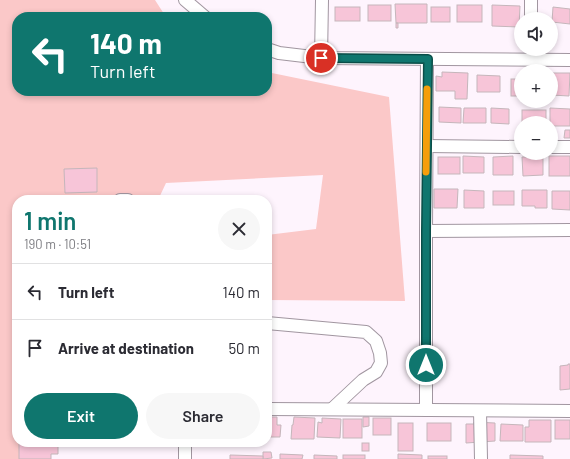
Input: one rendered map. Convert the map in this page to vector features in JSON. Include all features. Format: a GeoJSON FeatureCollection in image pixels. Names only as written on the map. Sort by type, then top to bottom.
{"type":"FeatureCollection","features":[{"type":"Feature","properties":{"kind":"street"},"geometry":{"type":"LineString","coordinates":[[185,0],[199,12]]}},
{"type":"Feature","properties":{"kind":"street"},"geometry":{"type":"LineString","coordinates":[[321,58],[322,0]]}},
{"type":"Feature","properties":{"kind":"street"},"geometry":{"type":"LineString","coordinates":[[531,0],[531,12]]}},
{"type":"Feature","properties":{"kind":"street"},"geometry":{"type":"LineString","coordinates":[[272,51],[279,53],[321,58],[428,59],[514,55]]}},
{"type":"Feature","properties":{"kind":"street"},"geometry":{"type":"LineString","coordinates":[[543,56],[570,60]]}},
{"type":"Feature","properties":{"kind":"street"},"geometry":{"type":"LineString","coordinates":[[426,410],[428,59]]}},
{"type":"Feature","properties":{"kind":"street"},"geometry":{"type":"LineString","coordinates":[[427,146],[514,147]]}},
{"type":"Feature","properties":{"kind":"street"},"geometry":{"type":"LineString","coordinates":[[558,147],[570,147]]}},
{"type":"Feature","properties":{"kind":"street"},"geometry":{"type":"LineString","coordinates":[[426,231],[570,230]]}},
{"type":"Feature","properties":{"kind":"street"},"geometry":{"type":"LineString","coordinates":[[272,323],[366,332],[376,341],[380,353],[381,363],[376,372],[363,380],[332,409]]}},
{"type":"Feature","properties":{"kind":"street"},"geometry":{"type":"LineString","coordinates":[[272,409],[570,411]]}},
{"type":"Feature","properties":{"kind":"street"},"geometry":{"type":"LineString","coordinates":[[480,411],[481,459]]}},
{"type":"Feature","properties":{"kind":"street"},"geometry":{"type":"LineString","coordinates":[[185,447],[185,459]]}},
{"type":"Feature","properties":{"kind":"shaded area"},"geometry":{"type":"Polygon","coordinates":[[[0,0],[155,0],[163,12],[12,12],[12,96],[272,96],[272,73],[389,97],[405,301],[272,300],[272,234],[316,229],[323,175],[166,183],[160,195],[12,195],[12,447],[42,447],[34,459],[0,459],[0,0]]]}},
{"type":"Feature","properties":{"kind":"building"},"geometry":{"type":"Polygon","coordinates":[[[395,4],[427,4],[427,23],[398,23],[398,28],[396,28],[395,4]]]}},
{"type":"Feature","properties":{"kind":"building"},"geometry":{"type":"Polygon","coordinates":[[[368,5],[391,5],[391,21],[368,21],[368,5]]]}},
{"type":"Feature","properties":{"kind":"building"},"geometry":{"type":"Polygon","coordinates":[[[457,5],[482,5],[482,22],[457,22],[457,5]]]}},
{"type":"Feature","properties":{"kind":"building"},"geometry":{"type":"Polygon","coordinates":[[[492,5],[520,6],[520,12],[514,12],[514,27],[492,26],[492,5]]]}},
{"type":"Feature","properties":{"kind":"building"},"geometry":{"type":"Polygon","coordinates":[[[335,7],[360,7],[360,21],[335,21],[335,7]]]}},
{"type":"Feature","properties":{"kind":"building"},"geometry":{"type":"Polygon","coordinates":[[[431,7],[450,7],[450,22],[431,22],[431,7]]]}},
{"type":"Feature","properties":{"kind":"building"},"geometry":{"type":"Polygon","coordinates":[[[553,7],[570,9],[570,24],[558,23],[558,12],[553,12],[553,7]]]}},
{"type":"Feature","properties":{"kind":"building"},"geometry":{"type":"Polygon","coordinates":[[[442,72],[468,73],[467,99],[455,99],[455,91],[436,91],[436,76],[442,77],[442,72]]]}},
{"type":"Feature","properties":{"kind":"building"},"geometry":{"type":"Polygon","coordinates":[[[558,73],[570,73],[569,96],[558,95],[558,73]]]}},
{"type":"Feature","properties":{"kind":"building"},"geometry":{"type":"Polygon","coordinates":[[[477,75],[500,76],[500,92],[477,92],[477,75]]]}},
{"type":"Feature","properties":{"kind":"building"},"geometry":{"type":"Polygon","coordinates":[[[511,79],[514,79],[514,96],[511,96],[511,79]]]}},
{"type":"Feature","properties":{"kind":"building"},"geometry":{"type":"Polygon","coordinates":[[[439,107],[461,108],[461,123],[439,122],[439,107]]]}},
{"type":"Feature","properties":{"kind":"building"},"geometry":{"type":"Polygon","coordinates":[[[464,108],[486,108],[486,123],[463,123],[464,108]]]}},
{"type":"Feature","properties":{"kind":"building"},"geometry":{"type":"Polygon","coordinates":[[[491,108],[509,109],[509,124],[491,123],[491,108]]]}},
{"type":"Feature","properties":{"kind":"building"},"geometry":{"type":"Polygon","coordinates":[[[550,108],[570,109],[570,126],[558,126],[558,116],[550,116],[550,108]]]}},
{"type":"Feature","properties":{"kind":"building"},"geometry":{"type":"Polygon","coordinates":[[[522,110],[546,110],[546,116],[522,116],[522,110]]]}},
{"type":"Feature","properties":{"kind":"building"},"geometry":{"type":"Polygon","coordinates":[[[565,130],[570,130],[570,138],[564,138],[565,130]]]}},
{"type":"Feature","properties":{"kind":"building"},"geometry":{"type":"Polygon","coordinates":[[[463,156],[484,157],[484,173],[463,173],[463,156]]]}},
{"type":"Feature","properties":{"kind":"building"},"geometry":{"type":"Polygon","coordinates":[[[513,156],[513,175],[493,175],[493,157],[513,156]]]}},
{"type":"Feature","properties":{"kind":"building"},"geometry":{"type":"Polygon","coordinates":[[[558,156],[570,156],[570,176],[549,176],[549,160],[558,160],[558,156]]]}},
{"type":"Feature","properties":{"kind":"building"},"geometry":{"type":"Polygon","coordinates":[[[438,157],[460,157],[460,174],[438,174],[438,157]]]}},
{"type":"Feature","properties":{"kind":"building"},"geometry":{"type":"Polygon","coordinates":[[[522,160],[543,160],[543,175],[523,176],[522,160]]]}},
{"type":"Feature","properties":{"kind":"building"},"geometry":{"type":"Polygon","coordinates":[[[97,168],[97,192],[65,193],[64,169],[97,168]]]}},
{"type":"Feature","properties":{"kind":"building"},"geometry":{"type":"Polygon","coordinates":[[[434,189],[458,189],[457,208],[434,208],[434,189]]]}},
{"type":"Feature","properties":{"kind":"building"},"geometry":{"type":"Polygon","coordinates":[[[464,190],[484,191],[484,208],[464,208],[464,190]]]}},
{"type":"Feature","properties":{"kind":"building"},"geometry":{"type":"Polygon","coordinates":[[[522,190],[547,190],[547,208],[522,206],[522,190]]]}},
{"type":"Feature","properties":{"kind":"building"},"geometry":{"type":"Polygon","coordinates":[[[493,191],[514,191],[514,205],[493,205],[493,191]]]}},
{"type":"Feature","properties":{"kind":"building"},"geometry":{"type":"Polygon","coordinates":[[[552,191],[570,191],[570,210],[552,209],[552,191]]]}},
{"type":"Feature","properties":{"kind":"building"},"geometry":{"type":"Polygon","coordinates":[[[570,364],[570,389],[560,390],[560,366],[570,364]]]}},
{"type":"Feature","properties":{"kind":"building"},"geometry":{"type":"Polygon","coordinates":[[[272,417],[277,417],[277,425],[281,425],[280,437],[272,437],[272,417]]]}},
{"type":"Feature","properties":{"kind":"building"},"geometry":{"type":"Polygon","coordinates":[[[294,417],[315,418],[314,439],[291,439],[294,417]]]}},
{"type":"Feature","properties":{"kind":"building"},"geometry":{"type":"Polygon","coordinates":[[[363,417],[369,417],[369,426],[363,427],[363,417]]]}},
{"type":"Feature","properties":{"kind":"building"},"geometry":{"type":"Polygon","coordinates":[[[322,418],[341,419],[340,438],[317,437],[318,422],[322,423],[322,418]]]}},
{"type":"Feature","properties":{"kind":"building"},"geometry":{"type":"Polygon","coordinates":[[[373,418],[391,418],[391,435],[373,435],[373,418]]]}},
{"type":"Feature","properties":{"kind":"building"},"geometry":{"type":"Polygon","coordinates":[[[343,419],[362,419],[362,438],[343,438],[343,419]]]}},
{"type":"Feature","properties":{"kind":"building"},"geometry":{"type":"Polygon","coordinates":[[[529,420],[551,420],[551,442],[525,442],[525,427],[529,427],[529,420]]]}},
{"type":"Feature","properties":{"kind":"building"},"geometry":{"type":"Polygon","coordinates":[[[555,420],[570,420],[570,439],[555,439],[555,420]]]}},
{"type":"Feature","properties":{"kind":"building"},"geometry":{"type":"Polygon","coordinates":[[[474,422],[495,423],[495,441],[466,443],[466,424],[474,424],[474,422]]]}},
{"type":"Feature","properties":{"kind":"building"},"geometry":{"type":"Polygon","coordinates":[[[398,423],[413,423],[413,451],[398,451],[398,423]]]}},
{"type":"Feature","properties":{"kind":"building"},"geometry":{"type":"Polygon","coordinates":[[[427,423],[451,423],[451,441],[427,441],[427,423]]]}},
{"type":"Feature","properties":{"kind":"building"},"geometry":{"type":"Polygon","coordinates":[[[501,424],[523,425],[523,441],[500,441],[501,424]]]}},
{"type":"Feature","properties":{"kind":"building"},"geometry":{"type":"Polygon","coordinates":[[[362,443],[369,443],[369,451],[362,451],[362,443]]]}},
{"type":"Feature","properties":{"kind":"building"},"geometry":{"type":"Polygon","coordinates":[[[19,447],[58,447],[58,454],[51,454],[51,459],[19,459],[19,447]]]}},
{"type":"Feature","properties":{"kind":"building"},"geometry":{"type":"Polygon","coordinates":[[[263,452],[271,452],[272,458],[263,459],[263,452]]]}},
{"type":"Feature","properties":{"kind":"building"},"geometry":{"type":"Polygon","coordinates":[[[280,454],[303,455],[302,459],[280,459],[280,454]]]}},
{"type":"Feature","properties":{"kind":"building"},"geometry":{"type":"Polygon","coordinates":[[[398,454],[422,455],[422,459],[398,459],[398,454]]]}},
{"type":"Feature","properties":{"kind":"building"},"geometry":{"type":"Polygon","coordinates":[[[230,455],[263,456],[263,459],[230,459],[230,455]]]}},
{"type":"Feature","properties":{"kind":"building"},"geometry":{"type":"Polygon","coordinates":[[[314,455],[337,456],[337,459],[314,459],[314,455]]]}},
{"type":"Feature","properties":{"kind":"building"},"geometry":{"type":"Polygon","coordinates":[[[343,455],[365,455],[365,459],[343,459],[343,455]]]}},
{"type":"Feature","properties":{"kind":"building"},"geometry":{"type":"Polygon","coordinates":[[[510,455],[543,456],[543,459],[510,459],[510,455]]]}},
{"type":"Feature","properties":{"kind":"building"},"geometry":{"type":"Polygon","coordinates":[[[428,456],[447,456],[447,459],[428,459],[428,456]]]}},
{"type":"Feature","properties":{"kind":"slow traffic"},"geometry":{"type":"LineString","coordinates":[[426,172],[427,89]]}},
{"type":"Feature","properties":{"kind":"route"},"geometry":{"type":"LineString","coordinates":[[321,58],[428,59],[426,365]]}}]}
